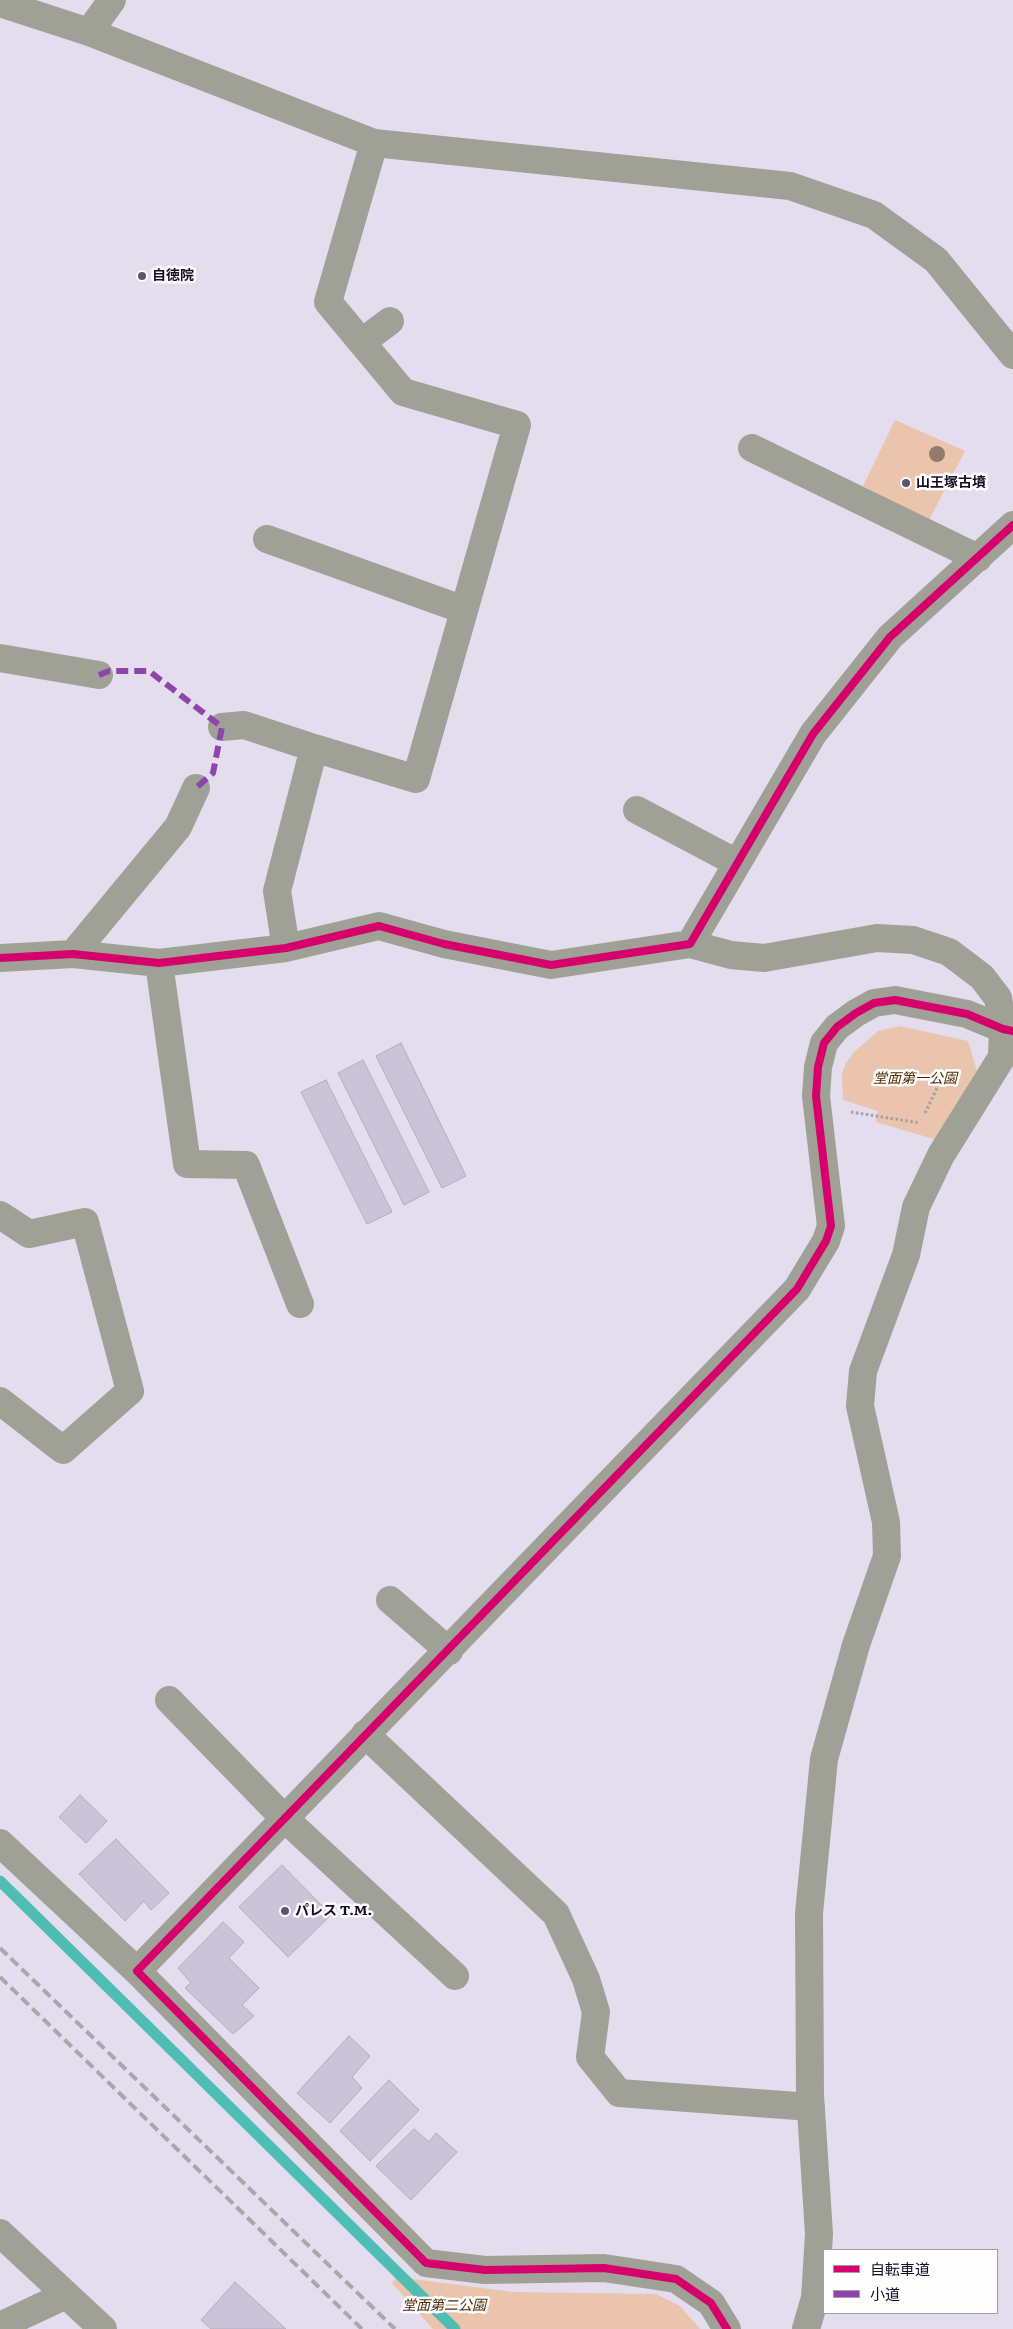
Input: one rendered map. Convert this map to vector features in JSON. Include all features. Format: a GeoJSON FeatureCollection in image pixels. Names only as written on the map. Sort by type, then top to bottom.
{"type":"FeatureCollection","features":[{"type":"Feature","properties":{"kind":"street"},"geometry":{"type":"LineString","coordinates":[[89,32],[112,0]]}},
{"type":"Feature","properties":{"kind":"street"},"geometry":{"type":"LineString","coordinates":[[0,3],[89,32],[374,143],[790,186],[874,215],[936,260],[1013,355]]}},
{"type":"Feature","properties":{"kind":"street"},"geometry":{"type":"LineString","coordinates":[[222,727],[244,725],[416,779],[517,425],[403,392],[328,302],[374,143]]}},
{"type":"Feature","properties":{"kind":"street"},"geometry":{"type":"LineString","coordinates":[[362,342],[390,321]]}},
{"type":"Feature","properties":{"kind":"street"},"geometry":{"type":"LineString","coordinates":[[752,448],[978,558]]}},
{"type":"Feature","properties":{"kind":"street"},"geometry":{"type":"LineString","coordinates":[[690,944],[813,734],[890,636],[1013,525]]}},
{"type":"Feature","properties":{"kind":"street"},"geometry":{"type":"LineString","coordinates":[[267,538],[464,610]]}},
{"type":"Feature","properties":{"kind":"street"},"geometry":{"type":"LineString","coordinates":[[0,658],[99,675]]}},
{"type":"Feature","properties":{"kind":"street"},"geometry":{"type":"LineString","coordinates":[[286,948],[277,891],[314,748]]}},
{"type":"Feature","properties":{"kind":"street"},"geometry":{"type":"LineString","coordinates":[[72,954],[178,827],[196,788]]}},
{"type":"Feature","properties":{"kind":"street"},"geometry":{"type":"LineString","coordinates":[[637,810],[737,863]]}},
{"type":"Feature","properties":{"kind":"street"},"geometry":{"type":"LineString","coordinates":[[0,958],[72,954],[159,963],[286,948],[379,926],[444,944],[550,965],[690,944],[731,955],[764,958],[877,938],[913,940],[949,952],[982,977],[998,998],[1008,1030],[1002,1057],[941,1155],[916,1207],[906,1255],[863,1371],[860,1406],[886,1522],[887,1556],[856,1644],[824,1759],[809,1913],[811,2107],[819,2234],[816,2298],[806,2329]]}},
{"type":"Feature","properties":{"kind":"street"},"geometry":{"type":"LineString","coordinates":[[159,963],[187,1164],[246,1166],[300,1304]]}},
{"type":"Feature","properties":{"kind":"street"},"geometry":{"type":"LineString","coordinates":[[137,1971],[365,1734],[449,1651],[797,1289],[826,1241],[830,1226],[816,1096],[818,1067],[824,1043],[837,1027],[856,1012],[874,1003],[895,1000],[967,1014],[1008,1030]]}},
{"type":"Feature","properties":{"kind":"street"},"geometry":{"type":"LineString","coordinates":[[0,1215],[29,1234],[85,1222],[130,1391],[63,1450],[0,1401]]}},
{"type":"Feature","properties":{"kind":"street"},"geometry":{"type":"LineString","coordinates":[[390,1600],[449,1651]]}},
{"type":"Feature","properties":{"kind":"street"},"geometry":{"type":"LineString","coordinates":[[169,1700],[284,1818],[455,1976]]}},
{"type":"Feature","properties":{"kind":"street"},"geometry":{"type":"LineString","coordinates":[[365,1734],[556,1914],[586,1979],[596,2012],[590,2057],[619,2093],[811,2107]]}},
{"type":"Feature","properties":{"kind":"street"},"geometry":{"type":"LineString","coordinates":[[0,1843],[137,1971],[426,2263],[485,2270],[604,2268],[676,2279],[710,2303],[726,2329]]}},
{"type":"Feature","properties":{"kind":"street"},"geometry":{"type":"LineString","coordinates":[[0,2233],[103,2329]]}},
{"type":"Feature","properties":{"kind":"street"},"geometry":{"type":"LineString","coordinates":[[0,2326],[66,2295]]}},
{"type":"Feature","properties":{"kind":"path"},"geometry":{"type":"LineString","coordinates":[[853,1112],[919,1124],[940,1084]]}},
{"type":"Feature","properties":{"kind":"green space"},"geometry":{"type":"Polygon","coordinates":[[[895,420],[965,451],[928,522],[863,486],[895,420]]]}},
{"type":"Feature","properties":{"kind":"green space","name":"堂面第一公園"},"geometry":{"type":"Polygon","coordinates":[[[900,1026],[968,1041],[977,1071],[937,1140],[876,1122],[878,1111],[843,1100],[842,1074],[846,1063],[854,1052],[878,1031],[900,1026]]]}},
{"type":"Feature","properties":{"kind":"green space","name":"堂面第二公園"},"geometry":{"type":"Polygon","coordinates":[[[397,2277],[513,2292],[656,2294],[680,2306],[700,2329],[433,2329],[392,2283],[397,2277]]]}},
{"type":"Feature","properties":{"kind":"building"},"geometry":{"type":"Polygon","coordinates":[[[401,1043],[466,1176],[442,1188],[376,1056],[401,1043]]]}},
{"type":"Feature","properties":{"kind":"building"},"geometry":{"type":"Polygon","coordinates":[[[363,1060],[429,1192],[404,1205],[338,1073],[363,1060]]]}},
{"type":"Feature","properties":{"kind":"building"},"geometry":{"type":"Polygon","coordinates":[[[326,1080],[392,1212],[367,1224],[301,1092],[326,1080]]]}},
{"type":"Feature","properties":{"kind":"building"},"geometry":{"type":"Polygon","coordinates":[[[80,1795],[107,1821],[86,1843],[59,1817],[80,1795]]]}},
{"type":"Feature","properties":{"kind":"building"},"geometry":{"type":"Polygon","coordinates":[[[116,1839],[169,1893],[151,1910],[144,1901],[125,1921],[79,1874],[116,1839]]]}},
{"type":"Feature","properties":{"kind":"building","name":"パレス T.M."},"geometry":{"type":"Polygon","coordinates":[[[282,1865],[331,1915],[288,1957],[239,1907],[282,1865]]]}},
{"type":"Feature","properties":{"kind":"building"},"geometry":{"type":"Polygon","coordinates":[[[223,1922],[244,1942],[229,1958],[259,1988],[242,2005],[254,2016],[233,2034],[185,1988],[191,1983],[178,1968],[223,1922]]]}},
{"type":"Feature","properties":{"kind":"building"},"geometry":{"type":"Polygon","coordinates":[[[349,2036],[370,2056],[352,2077],[362,2088],[330,2123],[297,2093],[349,2036]]]}},
{"type":"Feature","properties":{"kind":"building"},"geometry":{"type":"Polygon","coordinates":[[[389,2080],[419,2110],[370,2161],[340,2131],[389,2080]]]}},
{"type":"Feature","properties":{"kind":"building"},"geometry":{"type":"Polygon","coordinates":[[[414,2129],[429,2142],[436,2133],[457,2152],[411,2200],[376,2166],[414,2129]]]}},
{"type":"Feature","properties":{"kind":"building"},"geometry":{"type":"Polygon","coordinates":[[[235,2282],[286,2329],[211,2329],[201,2320],[235,2282]]]}},
{"type":"Feature","properties":{"kind":"waterway"},"geometry":{"type":"LineString","coordinates":[[0,1881],[455,2329]]}},
{"type":"Feature","properties":{"kind":"railway"},"geometry":{"type":"LineString","coordinates":[[0,1948],[395,2329]]}},
{"type":"Feature","properties":{"kind":"railway"},"geometry":{"type":"LineString","coordinates":[[0,1977],[362,2329]]}},
{"type":"Feature","properties":{"kind":"marked path"},"geometry":{"type":"LineString","coordinates":[[99,675],[109,671],[149,671],[222,727],[213,773],[196,788]]}},
{"type":"Feature","properties":{"kind":"cycle path"},"geometry":{"type":"LineString","coordinates":[[0,958],[73,954],[159,963],[286,948],[379,926],[444,944],[551,965],[690,944],[813,734],[890,637],[1013,525]]}},
{"type":"Feature","properties":{"kind":"cycle path"},"geometry":{"type":"LineString","coordinates":[[727,2329],[711,2303],[676,2279],[604,2268],[485,2270],[426,2263],[137,1971],[797,1289],[826,1241],[831,1226],[816,1096],[818,1067],[824,1043],[837,1027],[874,1003],[895,1000],[967,1014],[1003,1029],[1013,1031]]}},
{"type":"Feature","properties":{"kind":"place","name":"自徳院"},"geometry":{"type":"Point","coordinates":[142,276]}},
{"type":"Feature","properties":{"kind":"place","name":"山王塚古墳"},"geometry":{"type":"Point","coordinates":[906,483]}},
{"type":"Feature","properties":{"kind":"place","name":"パレス T.M."},"geometry":{"type":"Point","coordinates":[285,1911]}}]}
